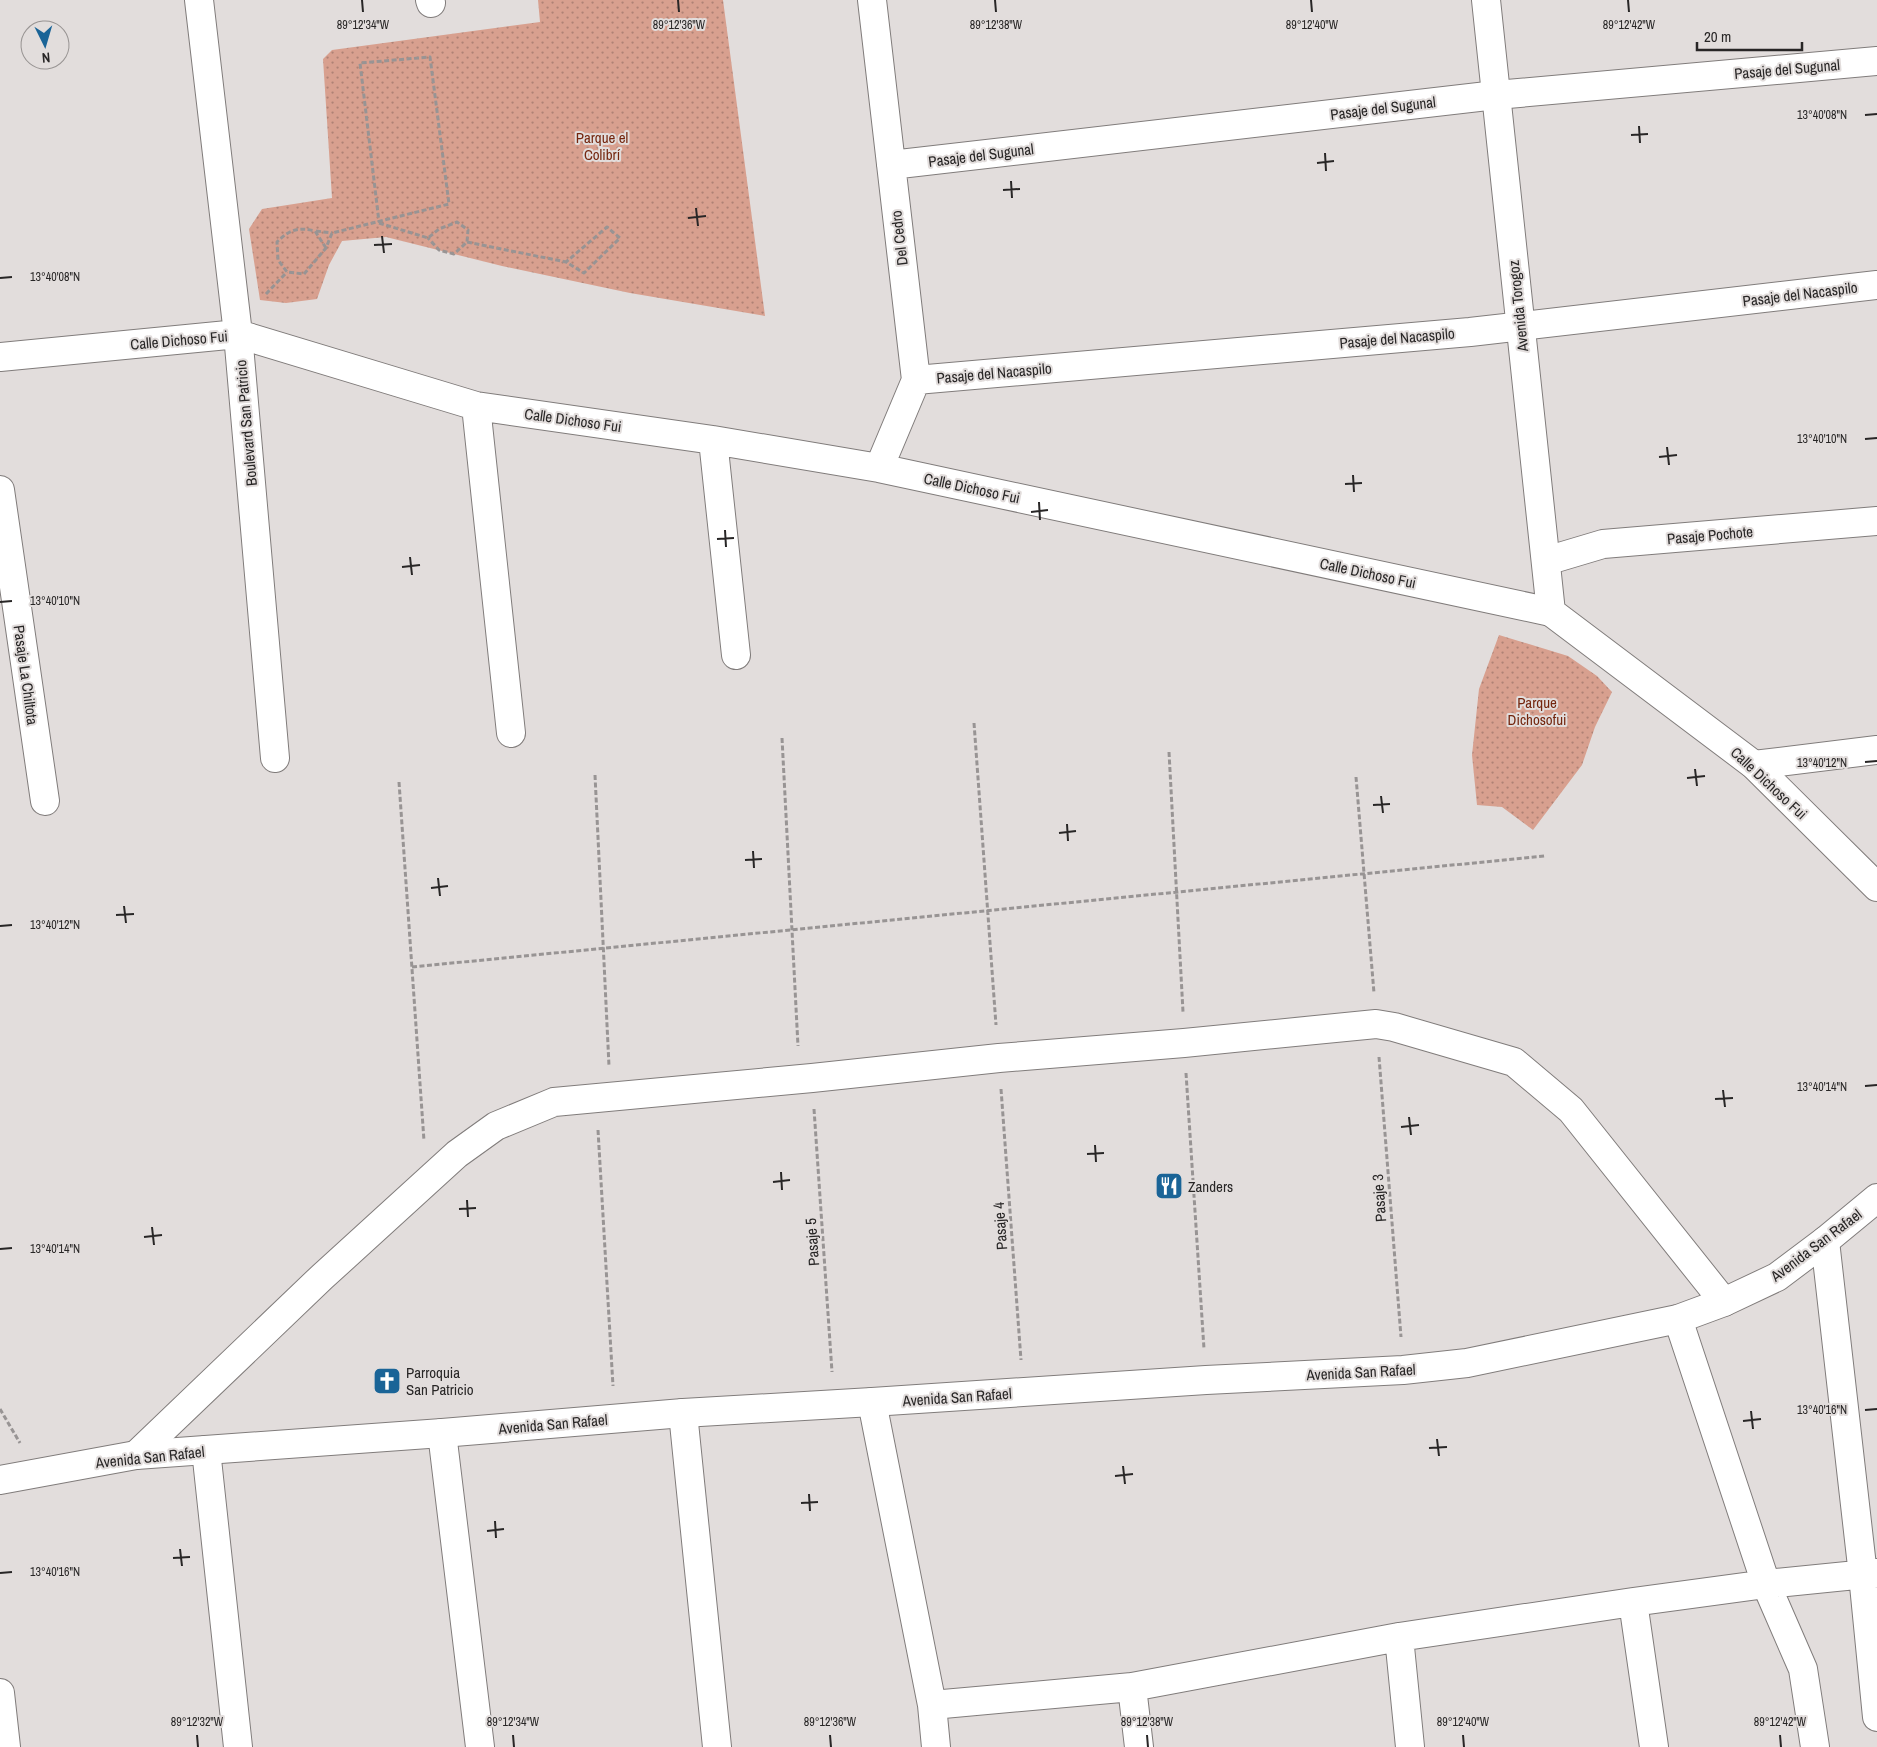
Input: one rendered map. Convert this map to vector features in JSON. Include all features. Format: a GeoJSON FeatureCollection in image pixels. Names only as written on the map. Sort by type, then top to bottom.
{"type":"FeatureCollection","features":[{"type":"Feature","properties":{"kind":"street","name":"Boulevard San Patricio"},"geometry":{"type":"LineString","coordinates":[[199,0],[238,334],[275,758]]}},
{"type":"Feature","properties":{"kind":"street","name":"Del Cedro"},"geometry":{"type":"LineString","coordinates":[[872,0],[916,380],[879,468]]}},
{"type":"Feature","properties":{"kind":"street","name":"Avenida Torogoz"},"geometry":{"type":"LineString","coordinates":[[1486,0],[1551,612]]}},
{"type":"Feature","properties":{"kind":"street","name":"Pasaje del Sugunal"},"geometry":{"type":"LineString","coordinates":[[891,165],[1496,95],[1877,61]]}},
{"type":"Feature","properties":{"kind":"street","name":"Pasaje del Nacaspilo"},"geometry":{"type":"LineString","coordinates":[[916,380],[1470,332],[1877,285]]}},
{"type":"Feature","properties":{"kind":"street","name":"Calle Dichoso Fui"},"geometry":{"type":"LineString","coordinates":[[0,357],[238,334],[476,406],[713,440],[879,468],[1551,612],[1754,765],[1877,887]]}},
{"type":"Feature","properties":{"kind":"street"},"geometry":{"type":"LineString","coordinates":[[476,406],[511,734]]}},
{"type":"Feature","properties":{"kind":"street"},"geometry":{"type":"LineString","coordinates":[[713,440],[736,655]]}},
{"type":"Feature","properties":{"kind":"street","name":"Pasaje La Chiltota"},"geometry":{"type":"LineString","coordinates":[[0,490],[44,801]]}},
{"type":"Feature","properties":{"kind":"street","name":"Pasaje Pochote"},"geometry":{"type":"LineString","coordinates":[[1546,561],[1603,544],[1877,521]]}},
{"type":"Feature","properties":{"kind":"street"},"geometry":{"type":"LineString","coordinates":[[1754,765],[1877,750]]}},
{"type":"Feature","properties":{"kind":"street"},"geometry":{"type":"LineString","coordinates":[[136,1455],[427,1181],[457,1154],[496,1126],[554,1102],[806,1079],[999,1058],[1184,1043],[1376,1024],[1394,1027],[1514,1062],[1571,1110],[1724,1302]]}},
{"type":"Feature","properties":{"kind":"street","name":"Avenida San Rafael"},"geometry":{"type":"LineString","coordinates":[[0,1480],[136,1455],[683,1413],[1206,1380],[1403,1370],[1467,1362],[1678,1319],[1724,1302],[1777,1276],[1825,1242],[1877,1198]]}},
{"type":"Feature","properties":{"kind":"street"},"geometry":{"type":"LineString","coordinates":[[1825,1242],[1870,1574],[1877,1717]]}},
{"type":"Feature","properties":{"kind":"street"},"geometry":{"type":"LineString","coordinates":[[1678,1319],[1766,1584],[1803,1669],[1815,1747]]}},
{"type":"Feature","properties":{"kind":"street"},"geometry":{"type":"LineString","coordinates":[[872,1402],[932,1705],[936,1747]]}},
{"type":"Feature","properties":{"kind":"street"},"geometry":{"type":"LineString","coordinates":[[683,1413],[717,1747]]}},
{"type":"Feature","properties":{"kind":"street"},"geometry":{"type":"LineString","coordinates":[[442,1433],[480,1747]]}},
{"type":"Feature","properties":{"kind":"street"},"geometry":{"type":"LineString","coordinates":[[206,1450],[238,1747]]}},
{"type":"Feature","properties":{"kind":"street"},"geometry":{"type":"LineString","coordinates":[[932,1705],[1132,1687],[1399,1636],[1766,1584],[1870,1574]]}},
{"type":"Feature","properties":{"kind":"street"},"geometry":{"type":"LineString","coordinates":[[1633,1602],[1654,1747]]}},
{"type":"Feature","properties":{"kind":"street"},"geometry":{"type":"LineString","coordinates":[[1399,1636],[1410,1747]]}},
{"type":"Feature","properties":{"kind":"street"},"geometry":{"type":"LineString","coordinates":[[1132,1687],[1139,1747]]}},
{"type":"Feature","properties":{"kind":"street"},"geometry":{"type":"LineString","coordinates":[[0,1693],[6,1747]]}},
{"type":"Feature","properties":{"kind":"path"},"geometry":{"type":"LineString","coordinates":[[332,233],[326,248],[304,274],[287,272],[278,260],[276,242],[285,234],[302,228],[332,233],[378,222],[449,204],[430,57],[360,63],[378,222]]}},
{"type":"Feature","properties":{"kind":"path"},"geometry":{"type":"LineString","coordinates":[[378,222],[428,238],[438,250],[454,254],[467,242],[468,230],[456,222],[439,229],[428,238]]}},
{"type":"Feature","properties":{"kind":"path"},"geometry":{"type":"LineString","coordinates":[[467,242],[566,262],[584,273],[620,238],[607,227],[566,262]]}},
{"type":"Feature","properties":{"kind":"path"},"geometry":{"type":"LineString","coordinates":[[316,231],[326,248]]}},
{"type":"Feature","properties":{"kind":"path","name":"Pasaje 4"},"geometry":{"type":"LineString","coordinates":[[974,723],[1023,1393]]}},
{"type":"Feature","properties":{"kind":"path","name":"Pasaje 5"},"geometry":{"type":"LineString","coordinates":[[782,738],[792,930],[835,1404]]}},
{"type":"Feature","properties":{"kind":"path"},"geometry":{"type":"LineString","coordinates":[[1169,752],[1184,1043],[1206,1380]]}},
{"type":"Feature","properties":{"kind":"path"},"geometry":{"type":"LineString","coordinates":[[595,775],[603,949],[604,1097],[615,1419]]}},
{"type":"Feature","properties":{"kind":"path","name":"Pasaje 3"},"geometry":{"type":"LineString","coordinates":[[1356,777],[1403,1370]]}},
{"type":"Feature","properties":{"kind":"path"},"geometry":{"type":"LineString","coordinates":[[399,782],[427,1181]]}},
{"type":"Feature","properties":{"kind":"path"},"geometry":{"type":"LineString","coordinates":[[412,967],[1545,856]]}},
{"type":"Feature","properties":{"kind":"path"},"geometry":{"type":"LineString","coordinates":[[0,1409],[37,1472]]}},
{"type":"Feature","properties":{"kind":"green space","name":"Parque el Colibrí"},"geometry":{"type":"Polygon","coordinates":[[[538,0],[723,0],[765,316],[630,293],[502,266],[386,237],[342,241],[329,265],[317,299],[286,303],[260,300],[249,229],[262,209],[332,198],[323,59],[332,50],[540,22],[538,0]]]}},
{"type":"Feature","properties":{"kind":"green space","name":"Parque Dichosofui"},"geometry":{"type":"Polygon","coordinates":[[[1499,635],[1568,656],[1597,676],[1612,692],[1595,727],[1582,765],[1533,830],[1502,807],[1477,805],[1472,755],[1479,689],[1499,635]]]}},
{"type":"Feature","properties":{"kind":"place","name":"Zanders"},"geometry":{"type":"Point","coordinates":[1169,1186]}},
{"type":"Feature","properties":{"kind":"place","name":"Parroquia San Patricio"},"geometry":{"type":"Point","coordinates":[387,1381]}}]}
